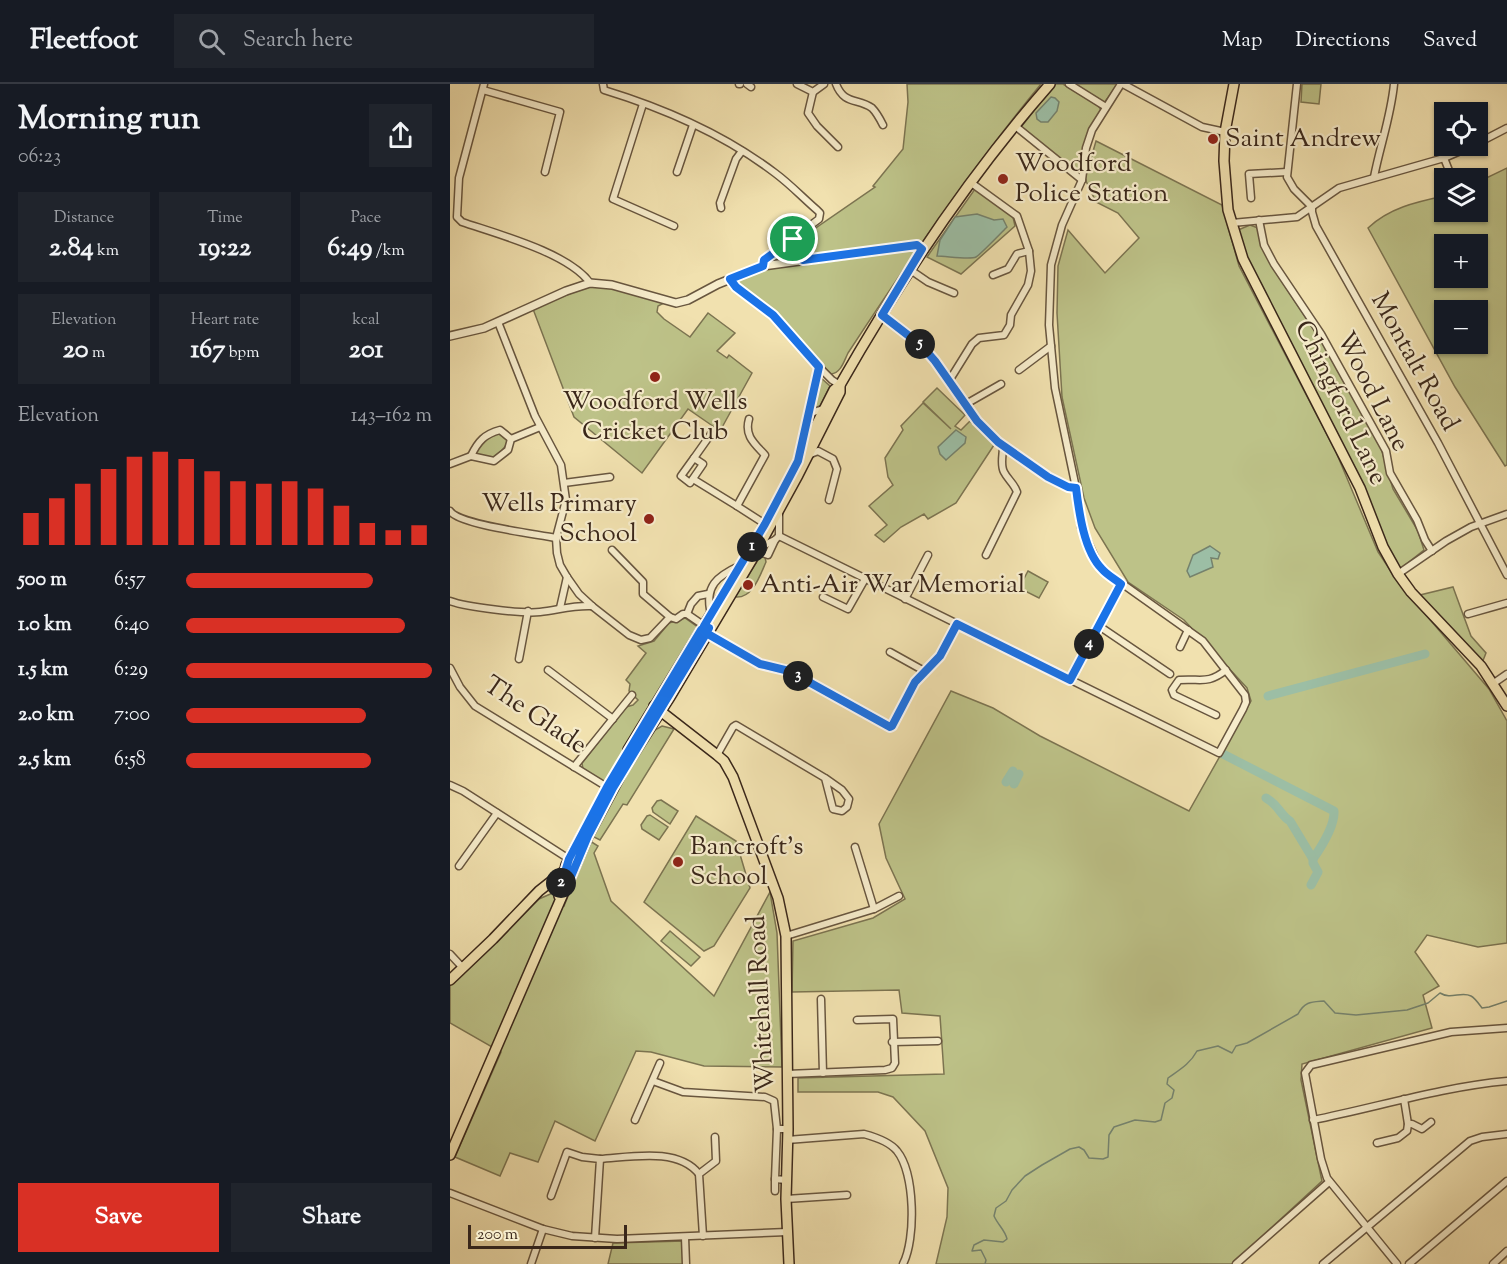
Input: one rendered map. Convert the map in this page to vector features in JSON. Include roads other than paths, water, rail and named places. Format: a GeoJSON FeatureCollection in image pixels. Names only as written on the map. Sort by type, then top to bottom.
{"type":"FeatureCollection","features":[{"type":"Feature","properties":{"kind":"main road"},"geometry":{"type":"LineString","coordinates":[[559,901],[561,885],[613,788],[705,630],[779,511],[823,409],[834,390],[840,385],[922,249],[1014,125],[1050,84]]}},
{"type":"Feature","properties":{"kind":"main road","name":"Chingford Lane"},"geometry":{"type":"LineString","coordinates":[[1234,84],[1225,132],[1226,188],[1232,223],[1243,259],[1360,488],[1383,547],[1398,574],[1411,592],[1481,666],[1507,705]]}},
{"type":"Feature","properties":{"kind":"main road"},"geometry":{"type":"LineString","coordinates":[[705,630],[711,614],[821,429],[840,392],[840,385]]}},
{"type":"Feature","properties":{"kind":"main road"},"geometry":{"type":"LineString","coordinates":[[450,1155],[562,898],[569,859],[607,787],[658,709]]}},
{"type":"Feature","properties":{"kind":"main road","name":"Whitehall Road"},"geometry":{"type":"LineString","coordinates":[[658,709],[724,761],[733,777],[778,898],[786,936],[788,1129],[786,1199],[789,1264]]}},
{"type":"Feature","properties":{"kind":"main road"},"geometry":{"type":"LineString","coordinates":[[450,980],[534,897],[567,874]]}},
{"type":"Feature","properties":{"kind":"main road"},"geometry":{"type":"LineString","coordinates":[[534,897],[561,885]]}},
{"type":"Feature","properties":{"kind":"street"},"geometry":{"type":"LineString","coordinates":[[797,84],[813,92]]}},
{"type":"Feature","properties":{"kind":"street"},"geometry":{"type":"LineString","coordinates":[[824,84],[813,92],[808,113],[838,147]]}},
{"type":"Feature","properties":{"kind":"street"},"geometry":{"type":"LineString","coordinates":[[836,84],[843,96],[873,109],[883,125]]}},
{"type":"Feature","properties":{"kind":"street"},"geometry":{"type":"LineString","coordinates":[[1068,84],[1106,107]]}},
{"type":"Feature","properties":{"kind":"street"},"geometry":{"type":"LineString","coordinates":[[777,538],[1219,753],[1246,702],[1245,695],[1203,641],[1103,570],[1094,556],[1082,527],[1055,388],[1049,325],[1051,265],[1062,224],[1082,180],[1086,148],[1091,134],[1122,84],[1202,127],[1225,132]]}},
{"type":"Feature","properties":{"kind":"street"},"geometry":{"type":"LineString","coordinates":[[1297,84],[1287,177],[1294,189],[1312,207]]}},
{"type":"Feature","properties":{"kind":"street"},"geometry":{"type":"LineString","coordinates":[[1374,177],[1391,108],[1394,84]]}},
{"type":"Feature","properties":{"kind":"street"},"geometry":{"type":"LineString","coordinates":[[603,86],[693,125],[742,151],[777,174],[820,213],[819,219],[764,260],[763,266]]}},
{"type":"Feature","properties":{"kind":"street"},"geometry":{"type":"LineString","coordinates":[[545,172],[560,112],[483,87],[459,178],[453,217],[555,256],[570,264],[590,283]]}},
{"type":"Feature","properties":{"kind":"street"},"geometry":{"type":"LineString","coordinates":[[643,104],[613,199],[674,226]]}},
{"type":"Feature","properties":{"kind":"street"},"geometry":{"type":"LineString","coordinates":[[677,172],[693,125]]}},
{"type":"Feature","properties":{"kind":"street"},"geometry":{"type":"LineString","coordinates":[[1014,125],[1082,180]]}},
{"type":"Feature","properties":{"kind":"street"},"geometry":{"type":"LineString","coordinates":[[1488,138],[1507,128]]}},
{"type":"Feature","properties":{"kind":"street"},"geometry":{"type":"LineString","coordinates":[[831,140],[837,135]]}},
{"type":"Feature","properties":{"kind":"street"},"geometry":{"type":"LineString","coordinates":[[721,208],[720,204],[736,159],[742,151]]}},
{"type":"Feature","properties":{"kind":"street"},"geometry":{"type":"LineString","coordinates":[[1232,223],[1297,217],[1339,188],[1449,156]]}},
{"type":"Feature","properties":{"kind":"street"},"geometry":{"type":"LineString","coordinates":[[1444,158],[1448,168]]}},
{"type":"Feature","properties":{"kind":"street"},"geometry":{"type":"LineString","coordinates":[[1251,198],[1249,174],[1287,172]]}},
{"type":"Feature","properties":{"kind":"street"},"geometry":{"type":"LineString","coordinates":[[949,381],[972,344],[979,338],[1005,335],[1008,331],[1011,315],[1028,285],[1030,271],[1029,251],[1017,216],[970,182]]}},
{"type":"Feature","properties":{"kind":"street","name":"Montalt Road"},"geometry":{"type":"LineString","coordinates":[[1312,207],[1320,233],[1438,443],[1507,575]]}},
{"type":"Feature","properties":{"kind":"street","name":"Wood Lane"},"geometry":{"type":"LineString","coordinates":[[1259,220],[1264,245],[1274,264],[1327,343],[1386,451],[1390,473],[1432,551]]}},
{"type":"Feature","properties":{"kind":"street"},"geometry":{"type":"LineString","coordinates":[[793,239],[803,260]]}},
{"type":"Feature","properties":{"kind":"street"},"geometry":{"type":"LineString","coordinates":[[450,336],[468,333],[498,322],[566,291],[590,283],[612,285],[676,303],[688,300],[763,266],[917,245],[922,249]]}},
{"type":"Feature","properties":{"kind":"street"},"geometry":{"type":"LineString","coordinates":[[993,276],[1008,269],[1017,254],[1029,251]]}},
{"type":"Feature","properties":{"kind":"street"},"geometry":{"type":"LineString","coordinates":[[909,269],[942,289],[954,293]]}},
{"type":"Feature","properties":{"kind":"street"},"geometry":{"type":"LineString","coordinates":[[730,279],[736,287],[773,315],[819,367],[840,385]]}},
{"type":"Feature","properties":{"kind":"street"},"geometry":{"type":"LineString","coordinates":[[882,315],[922,346],[977,421],[1003,447],[1048,477],[1068,487],[1076,488]]}},
{"type":"Feature","properties":{"kind":"street"},"geometry":{"type":"LineString","coordinates":[[498,322],[540,427],[561,465],[566,500],[556,538],[560,565],[567,578],[592,606],[629,635],[641,640],[650,638],[670,617]]}},
{"type":"Feature","properties":{"kind":"street"},"geometry":{"type":"LineString","coordinates":[[1019,369],[1051,346]]}},
{"type":"Feature","properties":{"kind":"street"},"geometry":{"type":"LineString","coordinates":[[802,459],[807,418],[819,367]]}},
{"type":"Feature","properties":{"kind":"street"},"geometry":{"type":"LineString","coordinates":[[966,404],[1001,384]]}},
{"type":"Feature","properties":{"kind":"street"},"geometry":{"type":"LineString","coordinates":[[807,418],[811,413],[823,409]]}},
{"type":"Feature","properties":{"kind":"street"},"geometry":{"type":"LineString","coordinates":[[736,506],[765,455],[749,437],[747,428],[749,419]]}},
{"type":"Feature","properties":{"kind":"street"},"geometry":{"type":"LineString","coordinates":[[511,439],[540,427]]}},
{"type":"Feature","properties":{"kind":"street"},"geometry":{"type":"LineString","coordinates":[[821,429],[819,441],[823,452]]}},
{"type":"Feature","properties":{"kind":"street"},"geometry":{"type":"LineString","coordinates":[[471,456],[475,446],[487,433],[500,430],[511,439]]}},
{"type":"Feature","properties":{"kind":"street"},"geometry":{"type":"LineString","coordinates":[[694,458],[704,464],[690,483],[681,477],[694,458],[711,435]]}},
{"type":"Feature","properties":{"kind":"street"},"geometry":{"type":"LineString","coordinates":[[450,464],[471,456],[494,461],[508,450],[511,439]]}},
{"type":"Feature","properties":{"kind":"street"},"geometry":{"type":"LineString","coordinates":[[986,555],[1017,492],[1014,484],[1004,472],[1003,447]]}},
{"type":"Feature","properties":{"kind":"street"},"geometry":{"type":"LineString","coordinates":[[802,459],[813,452],[823,452],[833,459],[837,469],[829,500]]}},
{"type":"Feature","properties":{"kind":"street"},"geometry":{"type":"LineString","coordinates":[[564,483],[610,477]]}},
{"type":"Feature","properties":{"kind":"street"},"geometry":{"type":"LineString","coordinates":[[693,478],[765,524]]}},
{"type":"Feature","properties":{"kind":"street"},"geometry":{"type":"LineString","coordinates":[[450,511],[452,515],[467,521],[556,538]]}},
{"type":"Feature","properties":{"kind":"street"},"geometry":{"type":"LineString","coordinates":[[757,549],[768,555],[777,538],[779,511]]}},
{"type":"Feature","properties":{"kind":"street"},"geometry":{"type":"LineString","coordinates":[[1398,574],[1446,541],[1507,514]]}},
{"type":"Feature","properties":{"kind":"street"},"geometry":{"type":"LineString","coordinates":[[757,549],[777,538]]}},
{"type":"Feature","properties":{"kind":"street"},"geometry":{"type":"LineString","coordinates":[[612,550],[643,582],[643,594],[670,617],[676,619],[682,614],[687,614],[705,630],[760,664],[789,671],[890,727],[915,682],[940,656],[957,624]]}},
{"type":"Feature","properties":{"kind":"street"},"geometry":{"type":"LineString","coordinates":[[905,599],[928,555]]}},
{"type":"Feature","properties":{"kind":"street"},"geometry":{"type":"LineString","coordinates":[[711,614],[708,594],[714,584],[722,576],[741,565]]}},
{"type":"Feature","properties":{"kind":"street"},"geometry":{"type":"LineString","coordinates":[[560,608],[567,578]]}},
{"type":"Feature","properties":{"kind":"street"},"geometry":{"type":"LineString","coordinates":[[823,597],[848,609],[865,579]]}},
{"type":"Feature","properties":{"kind":"street"},"geometry":{"type":"LineString","coordinates":[[1070,680],[1121,584]]}},
{"type":"Feature","properties":{"kind":"street"},"geometry":{"type":"LineString","coordinates":[[687,614],[691,604],[698,596],[708,594]]}},
{"type":"Feature","properties":{"kind":"street"},"geometry":{"type":"LineString","coordinates":[[450,609],[453,602],[539,612],[592,606]]}},
{"type":"Feature","properties":{"kind":"street"},"geometry":{"type":"LineString","coordinates":[[1468,614],[1507,603]]}},
{"type":"Feature","properties":{"kind":"street"},"geometry":{"type":"LineString","coordinates":[[519,659],[528,611]]}},
{"type":"Feature","properties":{"kind":"street"},"geometry":{"type":"LineString","coordinates":[[1099,626],[1170,675]]}},
{"type":"Feature","properties":{"kind":"street"},"geometry":{"type":"LineString","coordinates":[[1180,647],[1188,630]]}},
{"type":"Feature","properties":{"kind":"street"},"geometry":{"type":"LineString","coordinates":[[890,652],[926,672]]}},
{"type":"Feature","properties":{"kind":"street","name":"The Glade"},"geometry":{"type":"LineString","coordinates":[[450,668],[460,687],[475,706],[607,787]]}},
{"type":"Feature","properties":{"kind":"street"},"geometry":{"type":"LineString","coordinates":[[548,670],[613,719]]}},
{"type":"Feature","properties":{"kind":"street"},"geometry":{"type":"LineString","coordinates":[[1216,715],[1173,695],[1172,690],[1179,680],[1205,681],[1216,678],[1226,670]]}},
{"type":"Feature","properties":{"kind":"street"},"geometry":{"type":"LineString","coordinates":[[1494,683],[1507,674]]}},
{"type":"Feature","properties":{"kind":"street"},"geometry":{"type":"LineString","coordinates":[[574,767],[632,695]]}},
{"type":"Feature","properties":{"kind":"street"},"geometry":{"type":"LineString","coordinates":[[717,755],[736,725],[825,778],[842,790],[849,799],[847,807],[842,811],[833,809],[825,778]]}},
{"type":"Feature","properties":{"kind":"street"},"geometry":{"type":"LineString","coordinates":[[450,785],[569,859]]}},
{"type":"Feature","properties":{"kind":"street"},"geometry":{"type":"LineString","coordinates":[[459,866],[497,813]]}},
{"type":"Feature","properties":{"kind":"street"},"geometry":{"type":"LineString","coordinates":[[855,847],[874,909]]}},
{"type":"Feature","properties":{"kind":"street"},"geometry":{"type":"LineString","coordinates":[[786,936],[874,909],[899,896]]}},
{"type":"Feature","properties":{"kind":"street"},"geometry":{"type":"LineString","coordinates":[[450,954],[463,968]]}},
{"type":"Feature","properties":{"kind":"street"},"geometry":{"type":"LineString","coordinates":[[821,999],[822,1073]]}},
{"type":"Feature","properties":{"kind":"street"},"geometry":{"type":"LineString","coordinates":[[787,1074],[891,1068],[895,1063],[892,1041],[893,1019],[857,1020]]}},
{"type":"Feature","properties":{"kind":"street"},"geometry":{"type":"LineString","coordinates":[[1397,1264],[1329,1182],[1321,1159],[1305,1073],[1311,1065],[1451,1032],[1507,1028]]}},
{"type":"Feature","properties":{"kind":"street"},"geometry":{"type":"LineString","coordinates":[[892,1041],[938,1041]]}},
{"type":"Feature","properties":{"kind":"street"},"geometry":{"type":"LineString","coordinates":[[635,1120],[660,1063]]}},
{"type":"Feature","properties":{"kind":"street","name":"Whitehall Road"},"geometry":{"type":"LineString","coordinates":[[652,1081],[683,1092],[765,1097],[774,1101],[777,1129],[775,1191]]}},
{"type":"Feature","properties":{"kind":"street"},"geometry":{"type":"LineString","coordinates":[[1313,1120],[1476,1084],[1507,1081]]}},
{"type":"Feature","properties":{"kind":"street"},"geometry":{"type":"LineString","coordinates":[[1377,1143],[1404,1135],[1408,1124],[1404,1099]]}},
{"type":"Feature","properties":{"kind":"street"},"geometry":{"type":"LineString","coordinates":[[1408,1124],[1422,1129],[1431,1122]]}},
{"type":"Feature","properties":{"kind":"street","name":"Whitehall Road"},"geometry":{"type":"LineString","coordinates":[[777,1129],[788,1129]]}},
{"type":"Feature","properties":{"kind":"street"},"geometry":{"type":"LineString","coordinates":[[787,1140],[864,1134],[876,1137],[896,1149],[908,1169],[911,1221],[907,1255],[903,1264]]}},
{"type":"Feature","properties":{"kind":"street"},"geometry":{"type":"LineString","coordinates":[[1323,1264],[1470,1141],[1507,1134]]}},
{"type":"Feature","properties":{"kind":"street"},"geometry":{"type":"LineString","coordinates":[[699,1174],[716,1161],[715,1137]]}},
{"type":"Feature","properties":{"kind":"street"},"geometry":{"type":"LineString","coordinates":[[550,1196],[567,1152],[600,1159],[669,1157],[692,1165],[699,1174],[703,1236]]}},
{"type":"Feature","properties":{"kind":"street"},"geometry":{"type":"LineString","coordinates":[[595,1238],[600,1159]]}},
{"type":"Feature","properties":{"kind":"street"},"geometry":{"type":"LineString","coordinates":[[775,1179],[786,1180]]}},
{"type":"Feature","properties":{"kind":"street"},"geometry":{"type":"LineString","coordinates":[[1409,1264],[1507,1181]]}},
{"type":"Feature","properties":{"kind":"street"},"geometry":{"type":"LineString","coordinates":[[1236,1264],[1329,1182]]}},
{"type":"Feature","properties":{"kind":"street"},"geometry":{"type":"LineString","coordinates":[[450,1193],[543,1229],[572,1236],[685,1237],[787,1232]]}},
{"type":"Feature","properties":{"kind":"street"},"geometry":{"type":"LineString","coordinates":[[786,1199],[847,1196]]}},
{"type":"Feature","properties":{"kind":"street"},"geometry":{"type":"LineString","coordinates":[[531,1264],[543,1229]]}},
{"type":"Feature","properties":{"kind":"street"},"geometry":{"type":"LineString","coordinates":[[685,1237],[687,1264]]}},
{"type":"Feature","properties":{"kind":"street"},"geometry":{"type":"LineString","coordinates":[[1493,1264],[1507,1251]]}},
{"type":"Feature","properties":{"kind":"waterway"},"geometry":{"type":"LineString","coordinates":[[1268,696],[1425,654]]}},
{"type":"Feature","properties":{"kind":"waterway"},"geometry":{"type":"LineString","coordinates":[[1223,754],[1334,811],[1330,829],[1313,859]]}},
{"type":"Feature","properties":{"kind":"waterway"},"geometry":{"type":"LineString","coordinates":[[1006,782],[1013,771]]}},
{"type":"Feature","properties":{"kind":"waterway"},"geometry":{"type":"LineString","coordinates":[[1014,784],[1019,774]]}},
{"type":"Feature","properties":{"kind":"waterway"},"geometry":{"type":"LineString","coordinates":[[1266,798],[1290,821],[1313,859],[1318,872],[1311,885]]}},
{"type":"Feature","properties":{"kind":"waterway"},"geometry":{"type":"LineString","coordinates":[[985,1264],[986,1260],[981,1250],[972,1251],[974,1245],[984,1240],[1003,1242],[1007,1239],[994,1216],[996,1208],[1006,1201],[1012,1190],[1025,1176],[1070,1149],[1079,1147],[1089,1158],[1108,1157],[1109,1135],[1114,1127],[1135,1120],[1155,1122],[1161,1120],[1165,1103],[1172,1098],[1174,1090],[1167,1084],[1168,1078],[1188,1063],[1197,1051],[1218,1046],[1232,1053],[1236,1046],[1247,1043],[1298,1014],[1306,1004],[1312,1002],[1324,1001],[1335,1013],[1356,1015],[1407,1010],[1428,1003],[1440,993],[1448,996],[1463,994],[1471,996],[1482,1008],[1507,1001]]}},
{"type":"Feature","properties":{"kind":"place","name":"Saint Andrew"},"geometry":{"type":"Point","coordinates":[1213,139]}},
{"type":"Feature","properties":{"kind":"place","name":"Woodford Police Station"},"geometry":{"type":"Point","coordinates":[1003,179]}},
{"type":"Feature","properties":{"kind":"place","name":"Woodford Wells Cricket Club"},"geometry":{"type":"Point","coordinates":[655,377]}},
{"type":"Feature","properties":{"kind":"place","name":"Wells Primary School"},"geometry":{"type":"Point","coordinates":[649,519]}},
{"type":"Feature","properties":{"kind":"place","name":"Anti-Air War Memorial"},"geometry":{"type":"Point","coordinates":[748,585]}},
{"type":"Feature","properties":{"kind":"place","name":"Bancroft's School"},"geometry":{"type":"Point","coordinates":[678,862]}}]}
